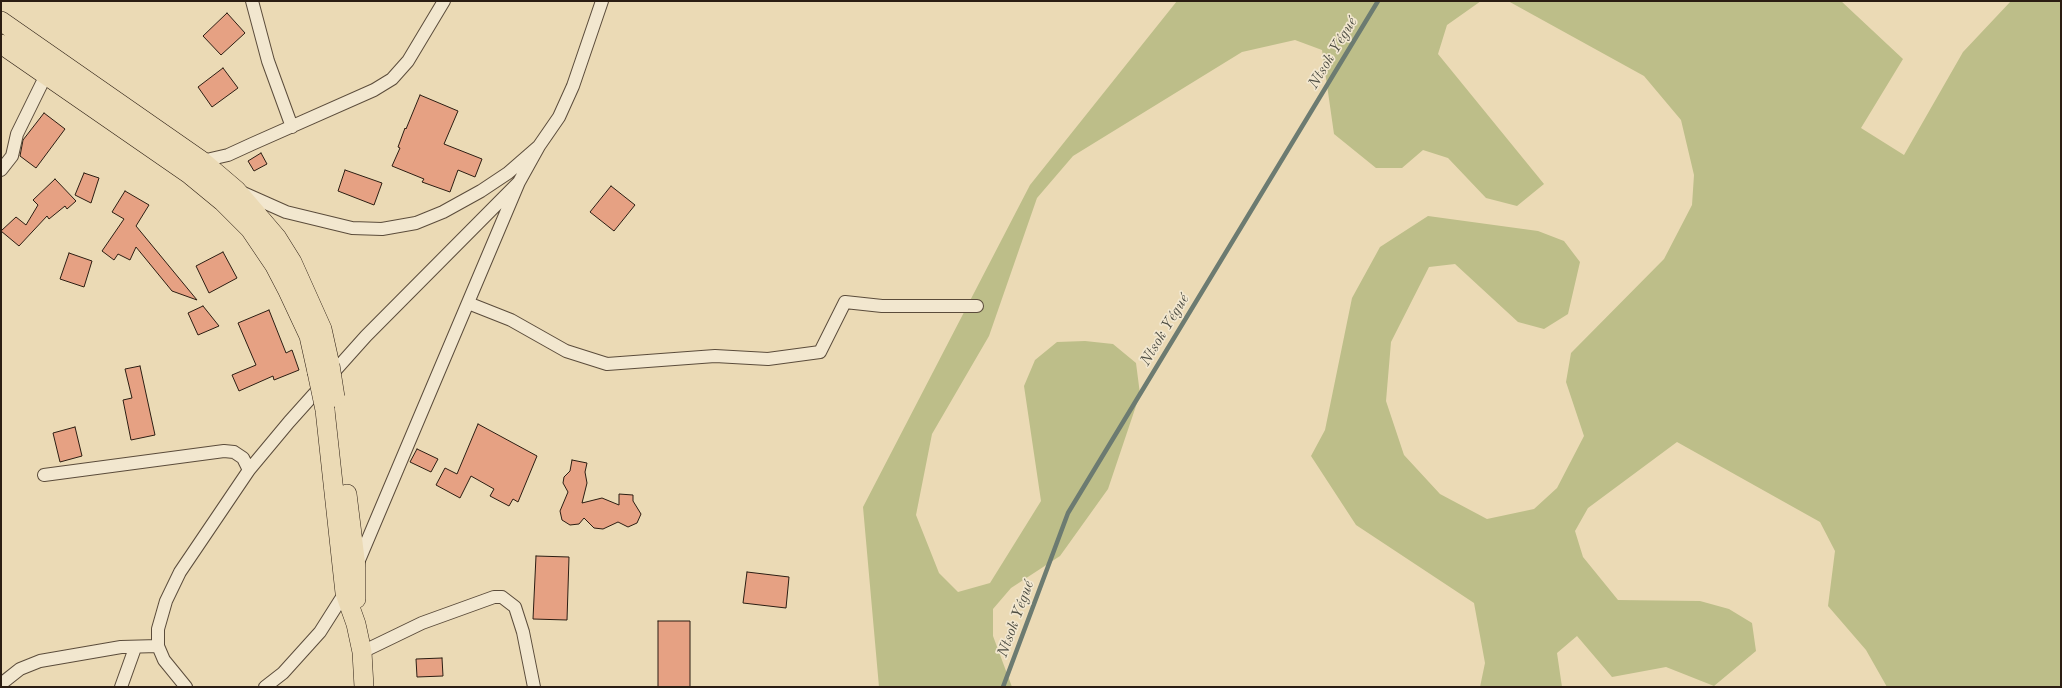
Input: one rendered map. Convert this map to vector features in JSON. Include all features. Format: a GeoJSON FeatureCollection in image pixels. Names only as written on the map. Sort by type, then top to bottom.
{"type":"FeatureCollection","features":[{"type":"Feature","properties":{"kind":"main road"},"geometry":{"type":"LineString","coordinates":[[1,21],[202,160],[236,190],[277,238],[292,262],[322,329],[323,369],[356,567],[356,624]]}},
{"type":"Feature","properties":{"kind":"main road"},"geometry":{"type":"LineString","coordinates":[[1,44],[189,174],[223,202],[250,229],[275,266],[287,289],[323,369]]}},
{"type":"Feature","properties":{"kind":"main road"},"geometry":{"type":"LineString","coordinates":[[330,404],[345,593],[356,624],[362,652],[364,687]]}},
{"type":"Feature","properties":{"kind":"street"},"geometry":{"type":"LineString","coordinates":[[252,1],[268,61],[292,127]]}},
{"type":"Feature","properties":{"kind":"street"},"geometry":{"type":"LineString","coordinates":[[202,160],[228,155],[374,90],[392,79],[408,61],[444,1]]}},
{"type":"Feature","properties":{"kind":"street"},"geometry":{"type":"LineString","coordinates":[[265,687],[283,673],[320,632],[345,593],[519,182],[539,146],[559,117],[573,86],[602,1]]}},
{"type":"Feature","properties":{"kind":"street"},"geometry":{"type":"LineString","coordinates":[[1,170],[12,156],[17,134],[46,75]]}},
{"type":"Feature","properties":{"kind":"street"},"geometry":{"type":"LineString","coordinates":[[236,190],[286,212],[321,222],[352,228],[382,229],[416,223],[442,212],[481,191],[508,173],[539,146]]}},
{"type":"Feature","properties":{"kind":"street"},"geometry":{"type":"LineString","coordinates":[[186,687],[164,660],[158,646],[158,629],[166,601],[180,572],[249,470],[366,336],[519,182]]}},
{"type":"Feature","properties":{"kind":"street"},"geometry":{"type":"LineString","coordinates":[[468,303],[511,320],[566,351],[607,364],[715,356],[768,359],[820,352],[845,302],[882,306],[977,306]]}},
{"type":"Feature","properties":{"kind":"street"},"geometry":{"type":"LineString","coordinates":[[44,475],[224,451],[234,452],[243,458],[249,470]]}},
{"type":"Feature","properties":{"kind":"street"},"geometry":{"type":"LineString","coordinates":[[362,652],[428,621],[494,597],[502,597],[515,607],[523,632],[534,687]]}},
{"type":"Feature","properties":{"kind":"street"},"geometry":{"type":"LineString","coordinates":[[1,684],[20,669],[40,662],[121,647],[135,648],[158,646]]}},
{"type":"Feature","properties":{"kind":"street"},"geometry":{"type":"LineString","coordinates":[[121,687],[135,648]]}},
{"type":"Feature","properties":{"kind":"green space"},"geometry":{"type":"Polygon","coordinates":[[[1177,1],[1481,1],[1447,25],[1438,54],[1544,184],[1517,206],[1486,198],[1448,158],[1423,150],[1402,168],[1376,168],[1334,134],[1322,50],[1295,40],[1242,52],[1073,156],[1037,198],[989,336],[932,434],[916,515],[939,573],[958,592],[990,583],[1041,501],[1024,386],[1035,360],[1057,342],[1085,341],[1113,344],[1136,363],[1140,394],[1108,489],[1060,556],[1011,588],[993,609],[993,636],[1012,687],[879,687],[863,507],[1030,185],[1177,1]]]}},
{"type":"Feature","properties":{"kind":"green space"},"geometry":{"type":"Polygon","coordinates":[[[1508,1],[1841,1],[1903,59],[1861,128],[1904,155],[1963,52],[2011,1],[2061,1],[2061,687],[1887,687],[1866,650],[1828,606],[1835,551],[1820,522],[1677,442],[1588,508],[1575,531],[1583,557],[1618,600],[1700,601],[1729,609],[1752,623],[1756,651],[1714,686],[1666,667],[1612,677],[1577,636],[1557,653],[1562,687],[1480,687],[1485,663],[1474,603],[1356,525],[1311,456],[1325,430],[1352,298],[1380,247],[1428,216],[1538,231],[1564,241],[1580,262],[1568,314],[1544,329],[1518,322],[1455,264],[1429,267],[1391,342],[1386,401],[1404,455],[1440,494],[1487,519],[1534,509],[1557,488],[1584,436],[1566,382],[1571,353],[1664,259],[1692,205],[1694,175],[1681,120],[1644,76],[1508,1]]]}},
{"type":"Feature","properties":{"kind":"building"},"geometry":{"type":"Polygon","coordinates":[[[227,13],[245,33],[221,55],[203,36],[227,13]]]}},
{"type":"Feature","properties":{"kind":"building"},"geometry":{"type":"Polygon","coordinates":[[[223,68],[238,88],[212,107],[198,87],[223,68]]]}},
{"type":"Feature","properties":{"kind":"building"},"geometry":{"type":"Polygon","coordinates":[[[420,95],[458,111],[444,144],[482,159],[475,177],[458,170],[450,192],[422,182],[424,179],[392,166],[400,148],[398,147],[405,128],[406,129],[420,95]]]}},
{"type":"Feature","properties":{"kind":"building"},"geometry":{"type":"Polygon","coordinates":[[[44,113],[65,129],[36,168],[20,156],[23,140],[44,113]]]}},
{"type":"Feature","properties":{"kind":"building"},"geometry":{"type":"Polygon","coordinates":[[[261,153],[267,164],[254,171],[248,161],[261,153]]]}},
{"type":"Feature","properties":{"kind":"building"},"geometry":{"type":"Polygon","coordinates":[[[345,170],[382,183],[374,205],[338,191],[345,170]]]}},
{"type":"Feature","properties":{"kind":"building"},"geometry":{"type":"Polygon","coordinates":[[[84,173],[99,178],[91,203],[75,195],[84,173]]]}},
{"type":"Feature","properties":{"kind":"building"},"geometry":{"type":"Polygon","coordinates":[[[55,179],[76,201],[67,209],[65,206],[49,219],[47,216],[19,246],[1,231],[16,217],[26,225],[38,205],[33,200],[55,179]]]}},
{"type":"Feature","properties":{"kind":"building"},"geometry":{"type":"Polygon","coordinates":[[[611,186],[635,205],[614,231],[590,212],[611,186]]]}},
{"type":"Feature","properties":{"kind":"building"},"geometry":{"type":"Polygon","coordinates":[[[125,191],[149,205],[136,226],[197,300],[172,291],[136,247],[130,260],[118,254],[114,260],[102,251],[124,219],[112,212],[125,191]]]}},
{"type":"Feature","properties":{"kind":"building"},"geometry":{"type":"Polygon","coordinates":[[[223,252],[237,278],[209,293],[196,266],[223,252]]]}},
{"type":"Feature","properties":{"kind":"building"},"geometry":{"type":"Polygon","coordinates":[[[69,253],[92,261],[84,287],[60,279],[69,253]]]}},
{"type":"Feature","properties":{"kind":"building"},"geometry":{"type":"Polygon","coordinates":[[[203,306],[219,326],[198,335],[188,313],[203,306]]]}},
{"type":"Feature","properties":{"kind":"building"},"geometry":{"type":"Polygon","coordinates":[[[269,310],[286,353],[292,350],[299,370],[274,380],[273,376],[239,391],[232,375],[256,365],[238,323],[269,310]]]}},
{"type":"Feature","properties":{"kind":"building"},"geometry":{"type":"Polygon","coordinates":[[[140,366],[155,435],[131,440],[123,400],[132,398],[125,369],[140,366]]]}},
{"type":"Feature","properties":{"kind":"building"},"geometry":{"type":"Polygon","coordinates":[[[478,424],[537,456],[518,502],[513,499],[509,506],[490,496],[494,489],[471,476],[460,498],[436,485],[445,468],[457,474],[478,424]]]}},
{"type":"Feature","properties":{"kind":"building"},"geometry":{"type":"Polygon","coordinates":[[[75,427],[82,456],[60,462],[53,433],[75,427]]]}},
{"type":"Feature","properties":{"kind":"building"},"geometry":{"type":"Polygon","coordinates":[[[417,449],[438,459],[431,472],[410,462],[417,449]]]}},
{"type":"Feature","properties":{"kind":"building"},"geometry":{"type":"Polygon","coordinates":[[[572,460],[587,463],[585,472],[587,483],[582,503],[602,498],[619,505],[619,494],[633,495],[633,501],[641,514],[637,523],[628,527],[618,522],[603,529],[594,528],[584,518],[579,524],[570,525],[562,520],[560,511],[568,492],[563,483],[564,477],[570,471],[572,460]]]}},
{"type":"Feature","properties":{"kind":"building"},"geometry":{"type":"Polygon","coordinates":[[[536,556],[569,557],[567,620],[533,619],[536,556]]]}},
{"type":"Feature","properties":{"kind":"building"},"geometry":{"type":"Polygon","coordinates":[[[747,572],[789,577],[786,608],[743,603],[747,572]]]}},
{"type":"Feature","properties":{"kind":"building"},"geometry":{"type":"Polygon","coordinates":[[[658,621],[690,621],[690,687],[658,687],[658,621]]]}},
{"type":"Feature","properties":{"kind":"building"},"geometry":{"type":"Polygon","coordinates":[[[442,658],[443,676],[417,677],[416,659],[442,658]]]}},
{"type":"Feature","properties":{"kind":"waterway","name":"Ntsok Yégué"},"geometry":{"type":"LineString","coordinates":[[1003,687],[1068,513],[1378,1]]}}]}
